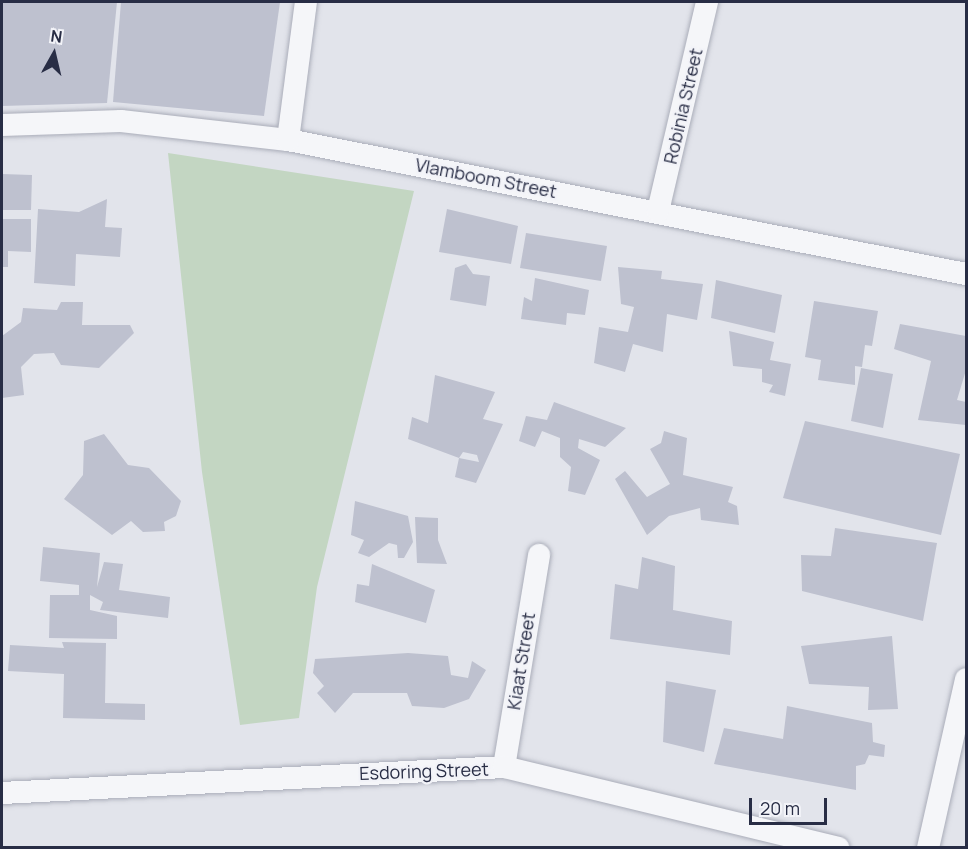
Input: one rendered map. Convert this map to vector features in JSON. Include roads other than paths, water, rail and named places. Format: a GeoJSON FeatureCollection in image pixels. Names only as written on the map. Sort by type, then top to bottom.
{"type":"FeatureCollection","features":[{"type":"Feature","properties":{"kind":"street"},"geometry":{"type":"LineString","coordinates":[[288,140],[306,2]]}},
{"type":"Feature","properties":{"kind":"street","name":"Robinia Street"},"geometry":{"type":"LineString","coordinates":[[658,211],[707,2]]}},
{"type":"Feature","properties":{"kind":"street","name":"Vlamboom Street"},"geometry":{"type":"LineString","coordinates":[[2,125],[121,121],[288,140],[658,211],[966,274]]}},
{"type":"Feature","properties":{"kind":"street","name":"Kiaat Street"},"geometry":{"type":"LineString","coordinates":[[504,767],[539,555]]}},
{"type":"Feature","properties":{"kind":"street"},"geometry":{"type":"LineString","coordinates":[[928,848],[966,679]]}},
{"type":"Feature","properties":{"kind":"street","name":"Esdoring Street"},"geometry":{"type":"LineString","coordinates":[[2,793],[504,767],[838,848]]}}]}
